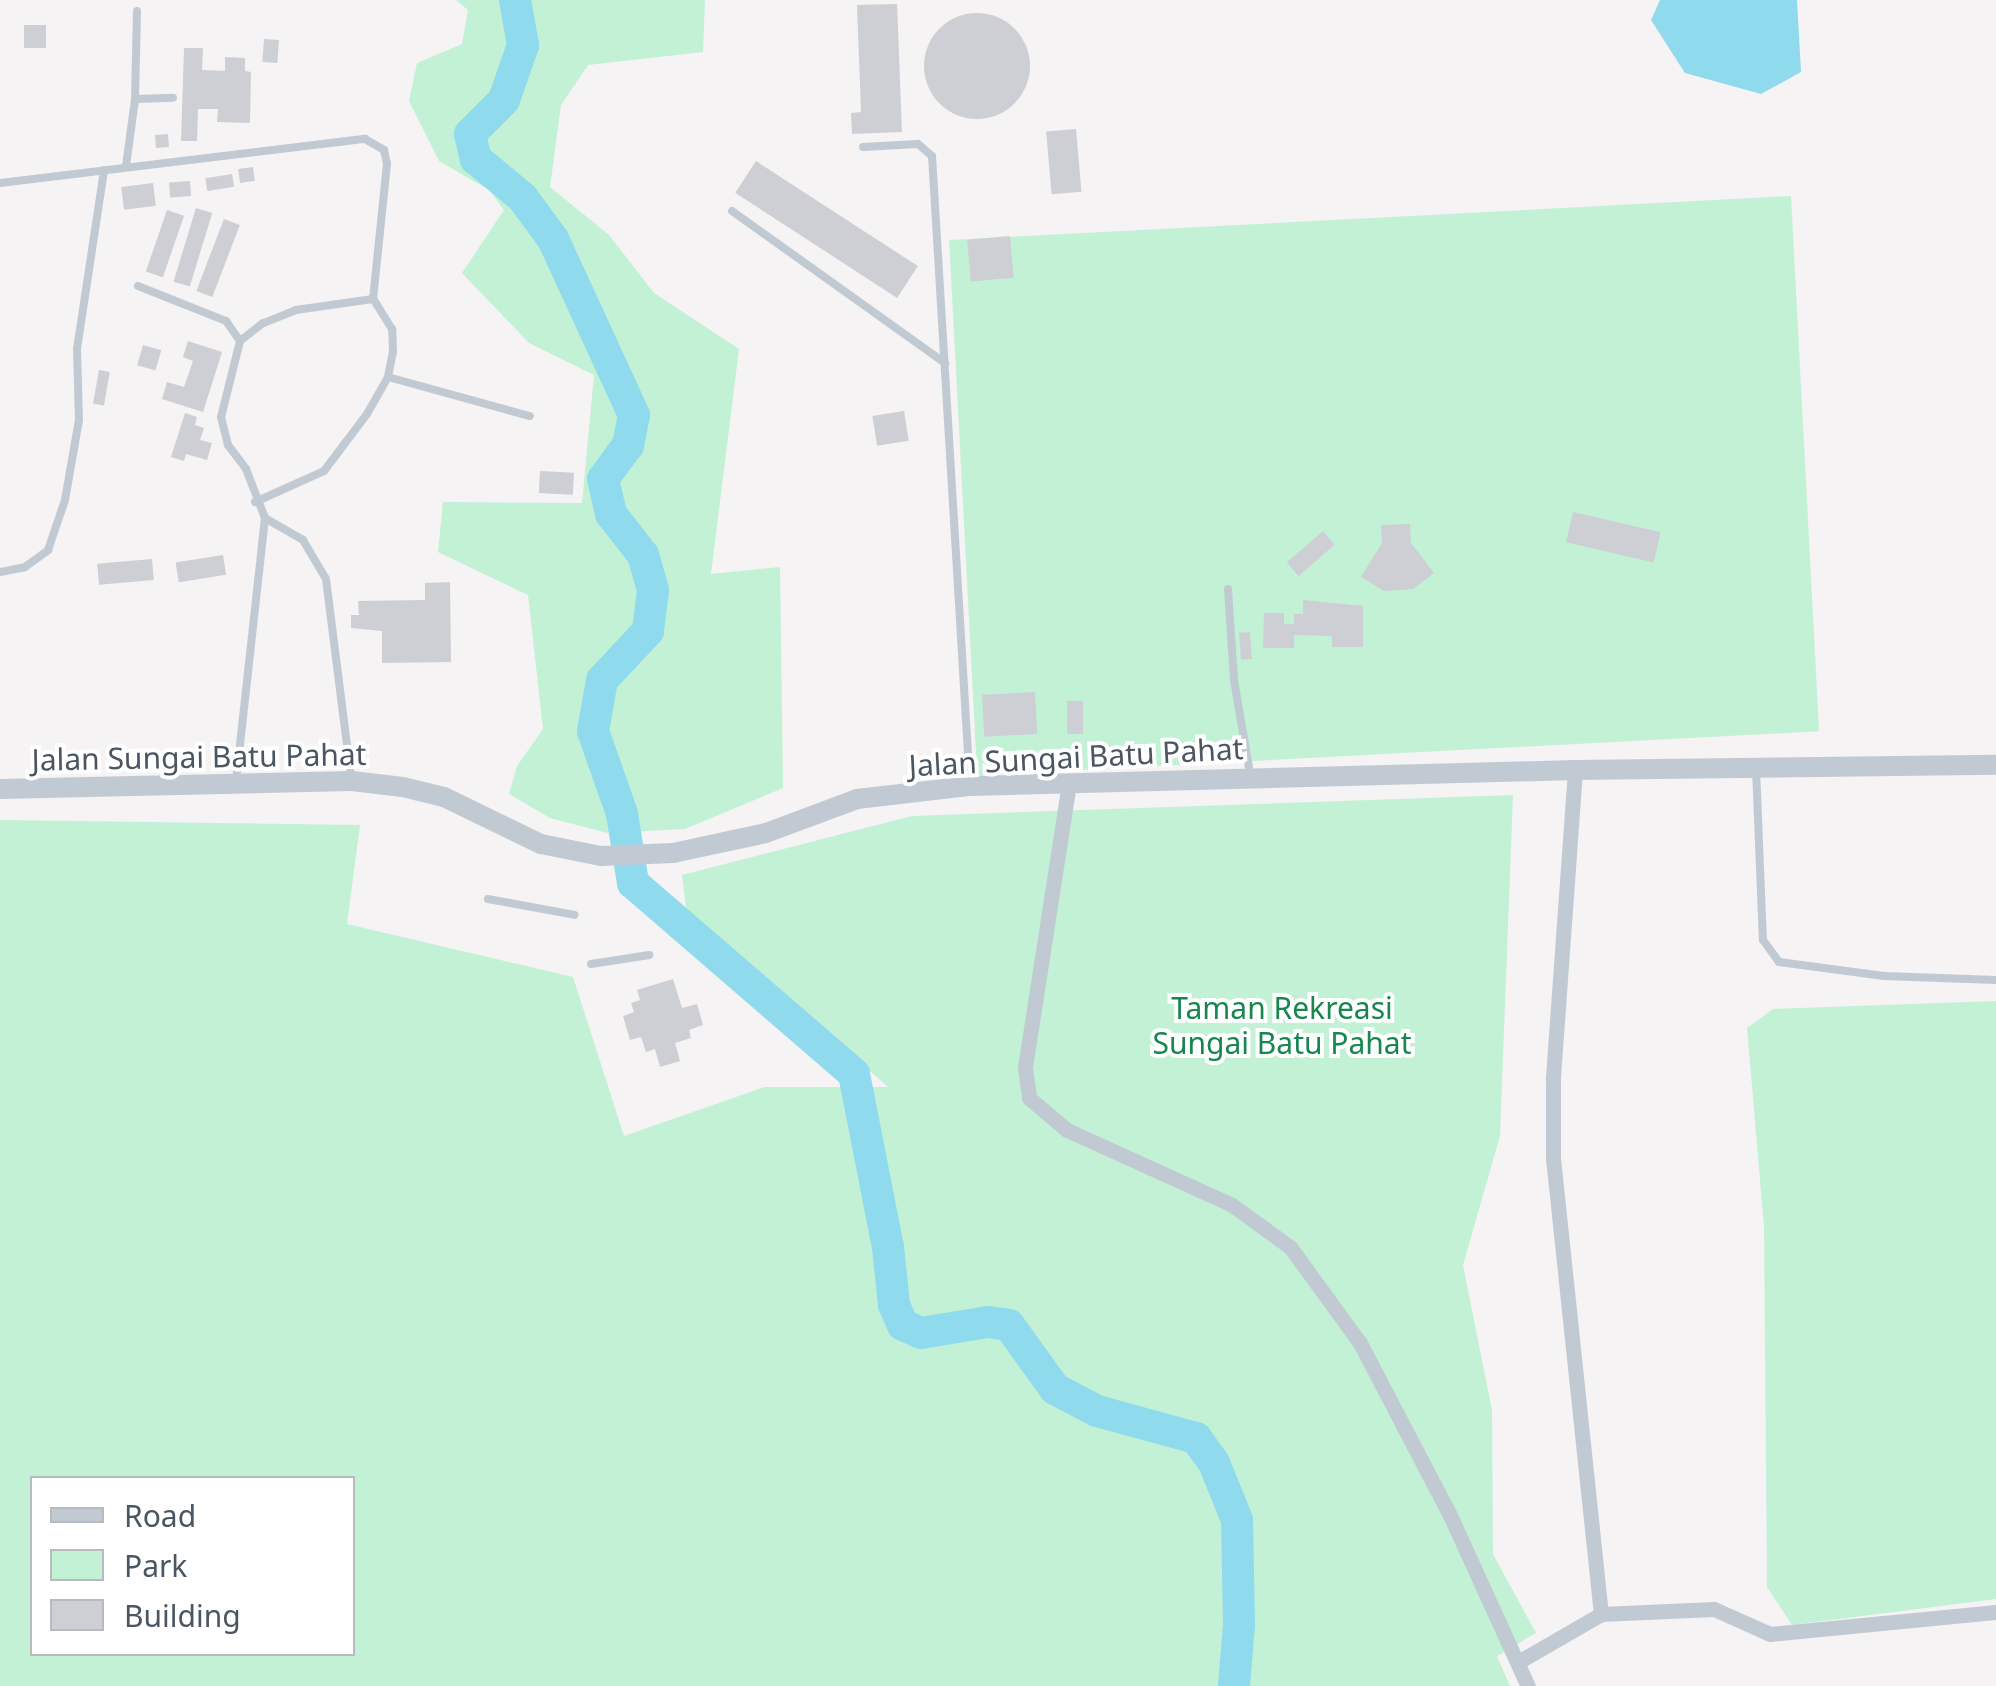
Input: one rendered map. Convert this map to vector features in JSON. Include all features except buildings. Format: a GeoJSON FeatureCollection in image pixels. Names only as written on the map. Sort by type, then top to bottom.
{"type":"FeatureCollection","features":[{"type":"Feature","properties":{"kind":"street","name":"Jalan Sungai Batu Pahat"},"geometry":{"type":"LineString","coordinates":[[0,789],[352,781],[444,798],[542,844],[601,856],[673,852],[766,833],[857,800],[970,786],[1575,770],[1996,766]]}},
{"type":"Feature","properties":{"kind":"street"},"geometry":{"type":"LineString","coordinates":[[1575,770],[1554,1080],[1554,1158],[1601,1614]]}},
{"type":"Feature","properties":{"kind":"street"},"geometry":{"type":"LineString","coordinates":[[1069,783],[1026,1068],[1029,1098],[1068,1130],[1232,1205],[1290,1248],[1360,1343],[1449,1513],[1528,1686]]}},
{"type":"Feature","properties":{"kind":"street"},"geometry":{"type":"LineString","coordinates":[[1518,1662],[1601,1614],[1714,1609],[1770,1634],[1996,1612]]}},
{"type":"Feature","properties":{"kind":"lane"},"geometry":{"type":"LineString","coordinates":[[126,166],[135,100],[137,10]]}},
{"type":"Feature","properties":{"kind":"lane"},"geometry":{"type":"LineString","coordinates":[[135,100],[173,98]]}},
{"type":"Feature","properties":{"kind":"lane"},"geometry":{"type":"LineString","coordinates":[[0,183],[365,139],[384,150],[387,164],[373,298],[392,329],[388,377],[342,452],[324,471],[256,502]]}},
{"type":"Feature","properties":{"kind":"lane"},"geometry":{"type":"LineString","coordinates":[[863,147],[918,144],[932,156],[970,786]]}},
{"type":"Feature","properties":{"kind":"lane"},"geometry":{"type":"LineString","coordinates":[[0,572],[25,567],[48,550],[65,500],[76,444],[78,349],[104,170]]}},
{"type":"Feature","properties":{"kind":"lane"},"geometry":{"type":"LineString","coordinates":[[732,211],[944,363]]}},
{"type":"Feature","properties":{"kind":"lane"},"geometry":{"type":"LineString","coordinates":[[138,286],[226,320],[240,341]]}},
{"type":"Feature","properties":{"kind":"lane"},"geometry":{"type":"LineString","coordinates":[[352,781],[326,579],[303,540],[265,518],[246,469],[228,445],[221,417],[240,341],[263,324],[296,310],[373,298]]}},
{"type":"Feature","properties":{"kind":"lane"},"geometry":{"type":"LineString","coordinates":[[388,377],[530,416]]}},
{"type":"Feature","properties":{"kind":"lane"},"geometry":{"type":"LineString","coordinates":[[236,785],[265,518]]}},
{"type":"Feature","properties":{"kind":"lane"},"geometry":{"type":"LineString","coordinates":[[1228,589],[1234,680],[1251,778]]}},
{"type":"Feature","properties":{"kind":"lane"},"geometry":{"type":"LineString","coordinates":[[1756,768],[1763,940],[1779,962],[1884,976],[1996,980]]}},
{"type":"Feature","properties":{"kind":"lane"},"geometry":{"type":"LineString","coordinates":[[488,899],[575,916]]}},
{"type":"Feature","properties":{"kind":"lane"},"geometry":{"type":"LineString","coordinates":[[591,964],[649,955]]}},
{"type":"Feature","properties":{"kind":"green space"},"geometry":{"type":"Polygon","coordinates":[[[456,0],[705,0],[703,52],[588,65],[561,105],[550,187],[609,235],[654,293],[739,349],[711,574],[780,567],[783,788],[685,829],[608,833],[550,818],[509,794],[517,766],[543,729],[528,595],[438,552],[443,502],[582,503],[594,375],[529,343],[462,273],[504,210],[489,190],[439,161],[409,101],[417,63],[462,44],[468,10],[456,0]]]}},
{"type":"Feature","properties":{"kind":"green space"},"geometry":{"type":"Polygon","coordinates":[[[1791,196],[1819,731],[977,775],[949,240],[1791,196]]]}},
{"type":"Feature","properties":{"kind":"green space","name":"Taman Rekreasi Sungai Batu Pahat"},"geometry":{"type":"Polygon","coordinates":[[[1513,795],[1500,1136],[1463,1265],[1492,1410],[1493,1554],[1536,1633],[1497,1656],[1510,1686],[0,1686],[0,820],[360,825],[347,924],[573,977],[624,1136],[765,1087],[888,1087],[686,909],[682,875],[912,816],[1513,795]]]}},
{"type":"Feature","properties":{"kind":"green space"},"geometry":{"type":"Polygon","coordinates":[[[1996,1001],[1996,1599],[1792,1625],[1767,1587],[1764,1227],[1747,1028],[1773,1009],[1996,1001]]]}},
{"type":"Feature","properties":{"kind":"water"},"geometry":{"type":"Polygon","coordinates":[[[1660,0],[1797,0],[1801,72],[1761,94],[1685,73],[1651,20],[1660,0]]]}},
{"type":"Feature","properties":{"kind":"waterway"},"geometry":{"type":"LineString","coordinates":[[515,0],[523,45],[504,100],[470,134],[476,159],[522,197],[553,239],[634,415],[628,445],[603,479],[611,514],[643,555],[653,590],[648,631],[602,680],[593,731],[622,814],[633,883],[854,1074],[888,1247],[894,1305],[903,1325],[921,1333],[988,1322],[1009,1325],[1055,1389],[1097,1411],[1196,1438],[1214,1463],[1237,1520],[1239,1625],[1234,1686]]}}]}
